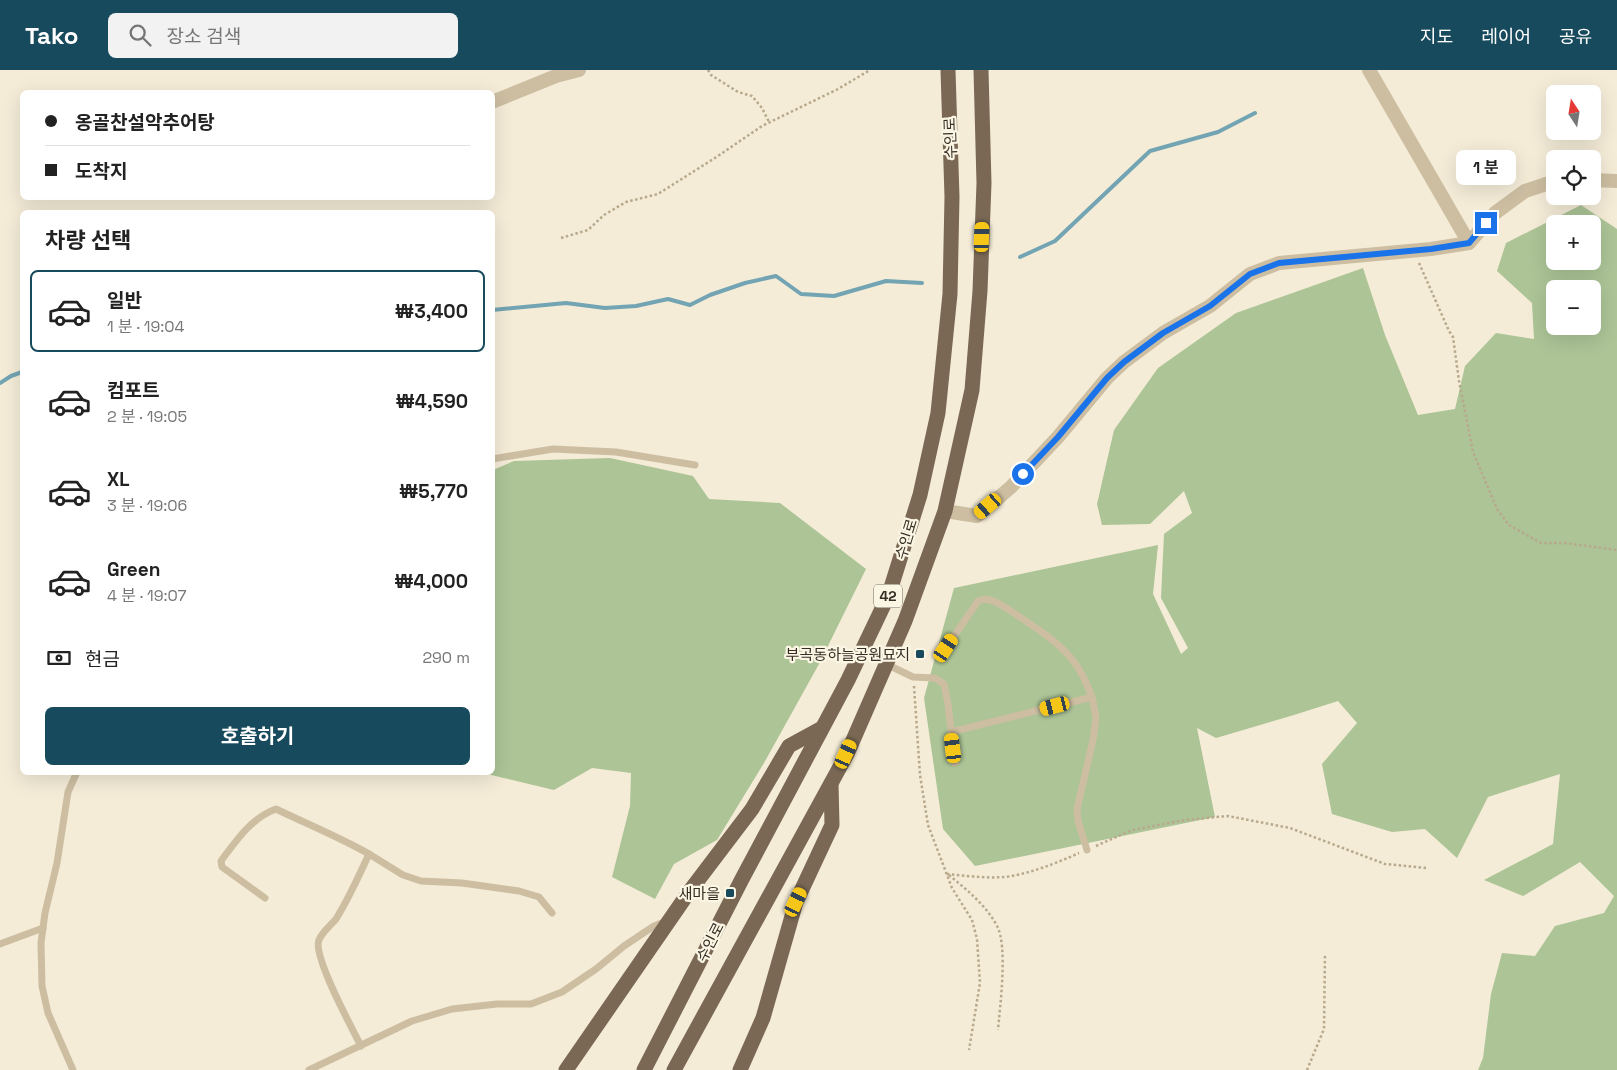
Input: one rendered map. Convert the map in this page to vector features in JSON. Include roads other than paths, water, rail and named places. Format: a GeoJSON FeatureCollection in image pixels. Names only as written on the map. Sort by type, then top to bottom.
{"type":"FeatureCollection","features":[{"type":"Feature","properties":{"kind":"main road","name":"수인로"},"geometry":{"type":"LineString","coordinates":[[644,1070],[742,879],[848,680],[889,594],[920,495],[938,412],[950,294],[952,197],[948,70]]}},
{"type":"Feature","properties":{"kind":"main road","name":"수인로"},"geometry":{"type":"LineString","coordinates":[[674,1070],[846,754],[905,621],[945,511],[972,390],[980,291],[984,183],[981,70]]}},
{"type":"Feature","properties":{"kind":"main road"},"geometry":{"type":"LineString","coordinates":[[566,1070],[670,920],[752,809],[790,746],[822,728]]}},
{"type":"Feature","properties":{"kind":"main road"},"geometry":{"type":"LineString","coordinates":[[740,1070],[763,1018],[796,902],[832,825],[831,782]]}},
{"type":"Feature","properties":{"kind":"street"},"geometry":{"type":"LineString","coordinates":[[495,101],[556,76],[579,70]]}},
{"type":"Feature","properties":{"kind":"street"},"geometry":{"type":"LineString","coordinates":[[1369,70],[1469,243]]}},
{"type":"Feature","properties":{"kind":"street"},"geometry":{"type":"LineString","coordinates":[[1601,180],[1617,181]]}},
{"type":"Feature","properties":{"kind":"street"},"geometry":{"type":"LineString","coordinates":[[945,511],[977,516],[1011,486],[1058,437],[1107,378],[1124,362],[1163,333],[1210,306],[1250,274],[1279,263],[1469,243],[1495,213],[1525,190],[1546,184]]}},
{"type":"Feature","properties":{"kind":"lane"},"geometry":{"type":"LineString","coordinates":[[495,459],[553,449],[616,452],[695,465]]}},
{"type":"Feature","properties":{"kind":"lane"},"geometry":{"type":"LineString","coordinates":[[946,648],[973,608],[983,599],[990,600],[1022,619],[1063,648],[1075,663],[1084,677],[1092,696],[1096,717],[1093,740],[1077,809],[1080,829],[1087,850]]}},
{"type":"Feature","properties":{"kind":"lane"},"geometry":{"type":"LineString","coordinates":[[886,664],[913,677],[935,678],[944,684],[955,763]]}},
{"type":"Feature","properties":{"kind":"lane"},"geometry":{"type":"LineString","coordinates":[[951,732],[1092,696]]}},
{"type":"Feature","properties":{"kind":"lane"},"geometry":{"type":"LineString","coordinates":[[72,1070],[48,1013],[42,986],[41,943],[68,792],[76,775]]}},
{"type":"Feature","properties":{"kind":"lane"},"geometry":{"type":"LineString","coordinates":[[265,898],[222,867],[221,862],[239,836],[264,813],[276,809],[314,828],[347,841],[403,875],[421,881],[462,883],[519,891],[539,897],[552,913]]}},
{"type":"Feature","properties":{"kind":"lane"},"geometry":{"type":"LineString","coordinates":[[361,1046],[326,973],[318,952],[318,940],[335,919],[349,896],[369,854]]}},
{"type":"Feature","properties":{"kind":"lane"},"geometry":{"type":"LineString","coordinates":[[309,1070],[412,1021],[452,1009],[497,1004],[531,1004],[562,992],[654,926],[670,920]]}},
{"type":"Feature","properties":{"kind":"lane"},"geometry":{"type":"LineString","coordinates":[[0,944],[43,928]]}},
{"type":"Feature","properties":{"kind":"waterway"},"geometry":{"type":"LineString","coordinates":[[1020,257],[1055,241],[1150,151],[1218,132],[1255,113]]}},
{"type":"Feature","properties":{"kind":"waterway"},"geometry":{"type":"LineString","coordinates":[[495,310],[566,303],[605,308],[636,306],[668,299],[690,305],[710,295],[745,283],[776,276],[801,294],[834,296],[886,281],[922,283]]}},
{"type":"Feature","properties":{"kind":"waterway"},"geometry":{"type":"LineString","coordinates":[[0,383],[20,373]]}},
{"type":"Feature","properties":{"kind":"place","name":"부곡동하늘공원묘지"},"geometry":{"type":"Point","coordinates":[920,654]}},
{"type":"Feature","properties":{"kind":"place","name":"새마을"},"geometry":{"type":"Point","coordinates":[730,893]}}]}
